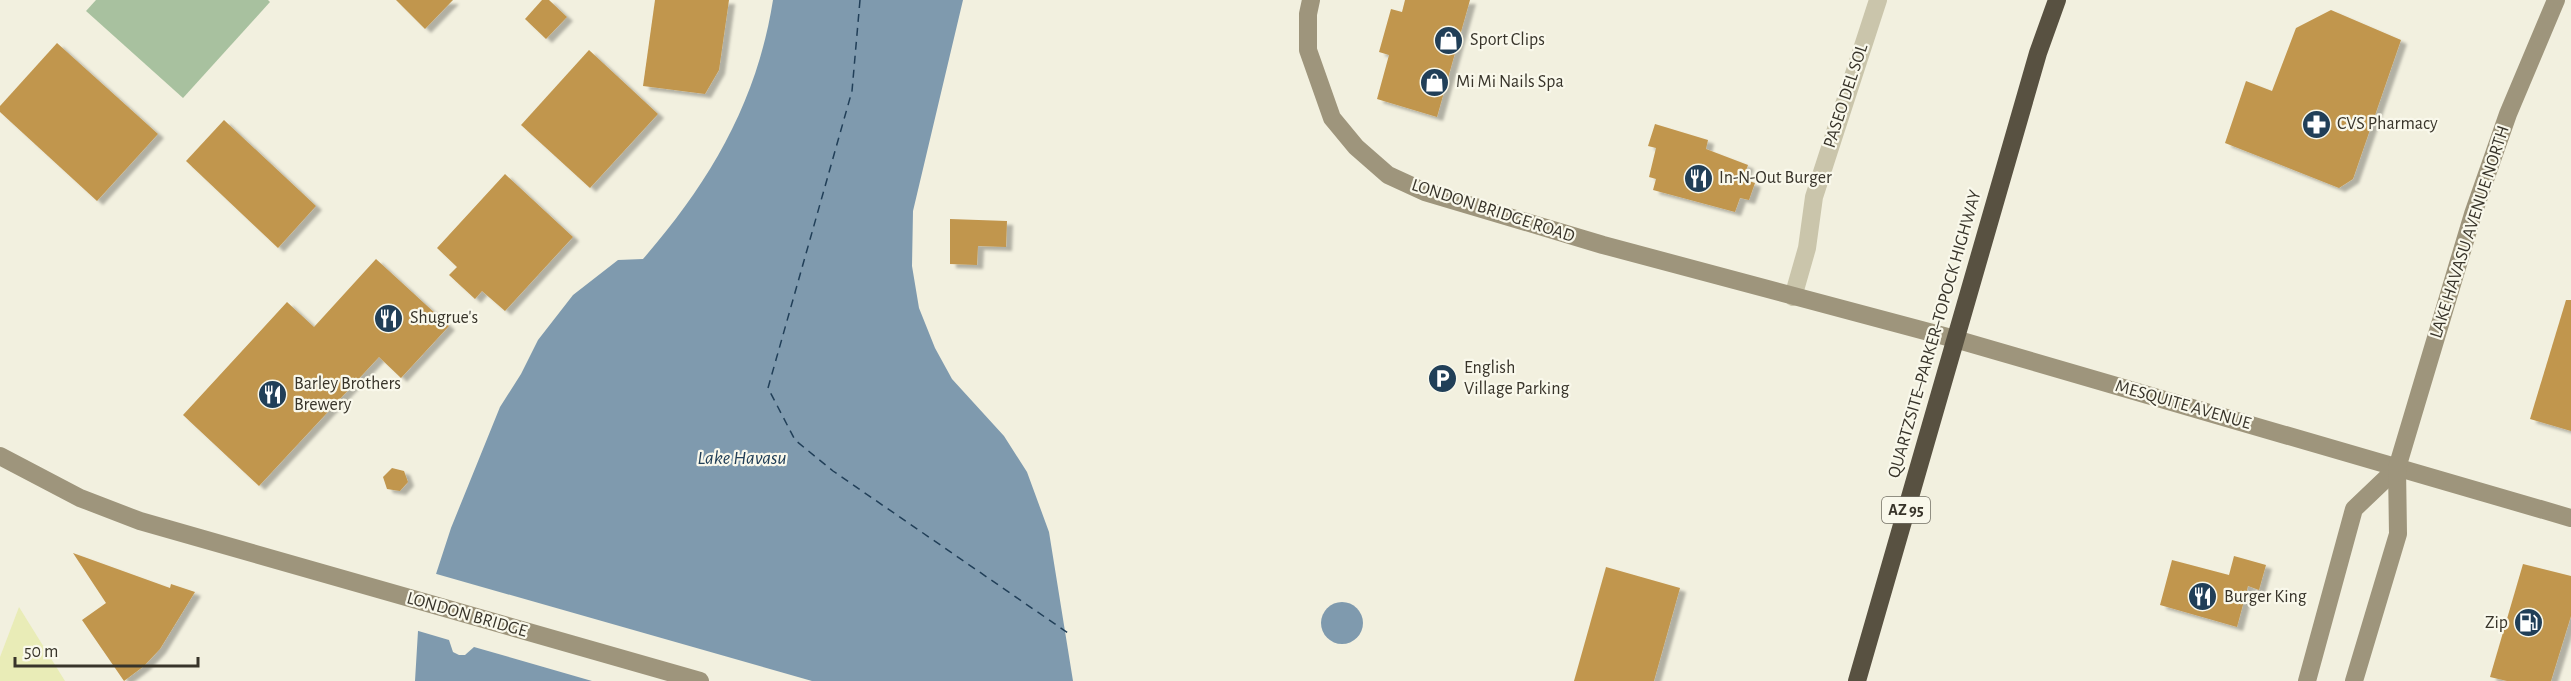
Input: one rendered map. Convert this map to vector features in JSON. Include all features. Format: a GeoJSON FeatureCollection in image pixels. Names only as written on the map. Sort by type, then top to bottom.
{"type":"FeatureCollection","features":[{"type":"Feature","properties":{"kind":"highway","name":"QUARTZSITE–PARKER–TOPOCK HIGHWAY"},"geometry":{"type":"LineString","coordinates":[[1857,681],[2038,53],[2057,0]]}},
{"type":"Feature","properties":{"kind":"street","name":"LONDON BRIDGE ROAD"},"geometry":{"type":"LineString","coordinates":[[1311,0],[1308,14],[1308,50],[1332,118],[1356,147],[1388,175],[1425,192],[1603,245],[1793,297]]}},
{"type":"Feature","properties":{"kind":"street","name":"PASEO DEL SOL"},"geometry":{"type":"LineString","coordinates":[[1793,297],[1807,248],[1814,197],[1878,0]]}},
{"type":"Feature","properties":{"kind":"street","name":"LAKE HAVASU AVENUE NORTH"},"geometry":{"type":"LineString","coordinates":[[2354,681],[2398,534],[2397,468],[2473,214],[2508,114],[2556,0]]}},
{"type":"Feature","properties":{"kind":"street","name":"MESQUITE AVENUE"},"geometry":{"type":"LineString","coordinates":[[1793,297],[1955,339],[2571,518]]}},
{"type":"Feature","properties":{"kind":"street","name":"LONDON BRIDGE"},"geometry":{"type":"LineString","coordinates":[[0,456],[80,498],[140,521],[700,681]]}},
{"type":"Feature","properties":{"kind":"street","name":"LAKE HAVASU AVENUE NORTH"},"geometry":{"type":"LineString","coordinates":[[2307,681],[2354,509],[2397,468]]}},
{"type":"Feature","properties":{"kind":"shaded area"},"geometry":{"type":"Polygon","coordinates":[[[96,0],[268,0],[270,2],[183,98],[86,11],[96,0]]]}},
{"type":"Feature","properties":{"kind":"sand"},"geometry":{"type":"Polygon","coordinates":[[[19,607],[65,681],[0,681],[0,657],[19,607]]]}},
{"type":"Feature","properties":{"kind":"water","name":"Lake Havasu"},"geometry":{"type":"Polygon","coordinates":[[[773,0],[963,0],[913,211],[912,266],[919,308],[935,348],[952,379],[1004,436],[1027,472],[1049,532],[1073,681],[415,681],[418,631],[451,528],[500,407],[521,374],[538,340],[573,295],[618,260],[643,259],[689,200],[727,139],[743,106],[766,37],[773,0]]]}},
{"type":"Feature","properties":{"kind":"water"},"geometry":{"type":"Polygon","coordinates":[[[1342,602],[1350,603],[1357,608],[1362,615],[1362,631],[1357,638],[1350,643],[1342,644],[1334,643],[1327,638],[1322,631],[1321,623],[1322,615],[1327,608],[1334,603],[1342,602]]]}},
{"type":"Feature","properties":{"kind":"pier"},"geometry":{"type":"Polygon","coordinates":[[[433,573],[812,681],[592,681],[474,647],[465,655],[459,655],[453,652],[449,640],[415,630],[433,573]]]}},
{"type":"Feature","properties":{"kind":"building"},"geometry":{"type":"Polygon","coordinates":[[[396,0],[453,0],[425,29],[396,0]]]}},
{"type":"Feature","properties":{"kind":"building"},"geometry":{"type":"Polygon","coordinates":[[[542,0],[549,0],[567,17],[546,39],[525,19],[542,0]]]}},
{"type":"Feature","properties":{"kind":"building"},"geometry":{"type":"Polygon","coordinates":[[[655,0],[729,0],[719,70],[705,94],[643,86],[655,0]]]}},
{"type":"Feature","properties":{"kind":"building"},"geometry":{"type":"Polygon","coordinates":[[[1405,0],[1470,0],[1437,117],[1377,99],[1389,55],[1379,52],[1391,9],[1402,12],[1405,0]]]}},
{"type":"Feature","properties":{"kind":"building","name":"CVS Pharmacy"},"geometry":{"type":"Polygon","coordinates":[[[2331,10],[2401,40],[2353,179],[2339,188],[2225,143],[2246,81],[2272,91],[2296,28],[2331,10]]]}},
{"type":"Feature","properties":{"kind":"building"},"geometry":{"type":"Polygon","coordinates":[[[57,43],[158,134],[97,201],[0,112],[0,106],[57,43]]]}},
{"type":"Feature","properties":{"kind":"building"},"geometry":{"type":"Polygon","coordinates":[[[589,50],[658,114],[590,188],[521,125],[589,50]]]}},
{"type":"Feature","properties":{"kind":"building"},"geometry":{"type":"Polygon","coordinates":[[[224,120],[316,206],[278,248],[186,161],[224,120]]]}},
{"type":"Feature","properties":{"kind":"building","name":"In-N-Out Burger"},"geometry":{"type":"Polygon","coordinates":[[[1655,124],[1708,140],[1706,149],[1748,165],[1743,179],[1755,183],[1749,200],[1740,198],[1735,212],[1653,190],[1656,179],[1649,177],[1656,148],[1648,146],[1655,124]]]}},
{"type":"Feature","properties":{"kind":"building"},"geometry":{"type":"Polygon","coordinates":[[[505,174],[573,237],[505,311],[482,291],[475,299],[449,275],[457,267],[437,248],[505,174]]]}},
{"type":"Feature","properties":{"kind":"building"},"geometry":{"type":"Polygon","coordinates":[[[950,219],[1007,221],[1006,247],[978,246],[977,265],[950,264],[950,219]]]}},
{"type":"Feature","properties":{"kind":"building","name":"Barley Brothers Brewery"},"geometry":{"type":"Polygon","coordinates":[[[376,259],[449,326],[401,378],[379,357],[259,486],[183,415],[287,302],[314,327],[376,259]]]}},
{"type":"Feature","properties":{"kind":"building"},"geometry":{"type":"Polygon","coordinates":[[[2566,300],[2571,300],[2571,431],[2530,419],[2566,300]]]}},
{"type":"Feature","properties":{"kind":"building"},"geometry":{"type":"Polygon","coordinates":[[[392,468],[404,471],[408,482],[400,491],[387,489],[383,477],[392,468]]]}},
{"type":"Feature","properties":{"kind":"building"},"geometry":{"type":"Polygon","coordinates":[[[73,553],[170,588],[171,584],[195,592],[160,649],[144,666],[124,681],[82,620],[106,603],[73,553]]]}},
{"type":"Feature","properties":{"kind":"building","name":"Burger King"},"geometry":{"type":"Polygon","coordinates":[[[2234,556],[2266,565],[2259,590],[2248,586],[2237,627],[2160,605],[2172,560],[2229,575],[2234,556]]]}},
{"type":"Feature","properties":{"kind":"building"},"geometry":{"type":"Polygon","coordinates":[[[2523,564],[2571,576],[2571,616],[2551,681],[2507,681],[2490,677],[2523,564]]]}},
{"type":"Feature","properties":{"kind":"building"},"geometry":{"type":"Polygon","coordinates":[[[1606,567],[1680,588],[1654,681],[1574,681],[1606,567]]]}},
{"type":"Feature","properties":{"kind":"ferry route"},"geometry":{"type":"LineString","coordinates":[[860,0],[852,91],[768,388],[795,440],[833,471],[1068,633]]}},
{"type":"Feature","properties":{"kind":"place","name":"Sport Clips"},"geometry":{"type":"Point","coordinates":[1449,40]}},
{"type":"Feature","properties":{"kind":"place","name":"Mi Mi Nails Spa"},"geometry":{"type":"Point","coordinates":[1435,82]}},
{"type":"Feature","properties":{"kind":"place","name":"CVS Pharmacy"},"geometry":{"type":"Point","coordinates":[2316,124]}},
{"type":"Feature","properties":{"kind":"place","name":"In-N-Out Burger"},"geometry":{"type":"Point","coordinates":[1698,178]}},
{"type":"Feature","properties":{"kind":"place","name":"Shugrue's"},"geometry":{"type":"Point","coordinates":[389,318]}},
{"type":"Feature","properties":{"kind":"place","name":"English Village Parking"},"geometry":{"type":"Point","coordinates":[1443,378]}},
{"type":"Feature","properties":{"kind":"place","name":"Barley Brothers Brewery"},"geometry":{"type":"Point","coordinates":[273,394]}},
{"type":"Feature","properties":{"kind":"place","name":"Burger King"},"geometry":{"type":"Point","coordinates":[2203,597]}},
{"type":"Feature","properties":{"kind":"place","name":"Zip"},"geometry":{"type":"Point","coordinates":[2529,623]}}]}
